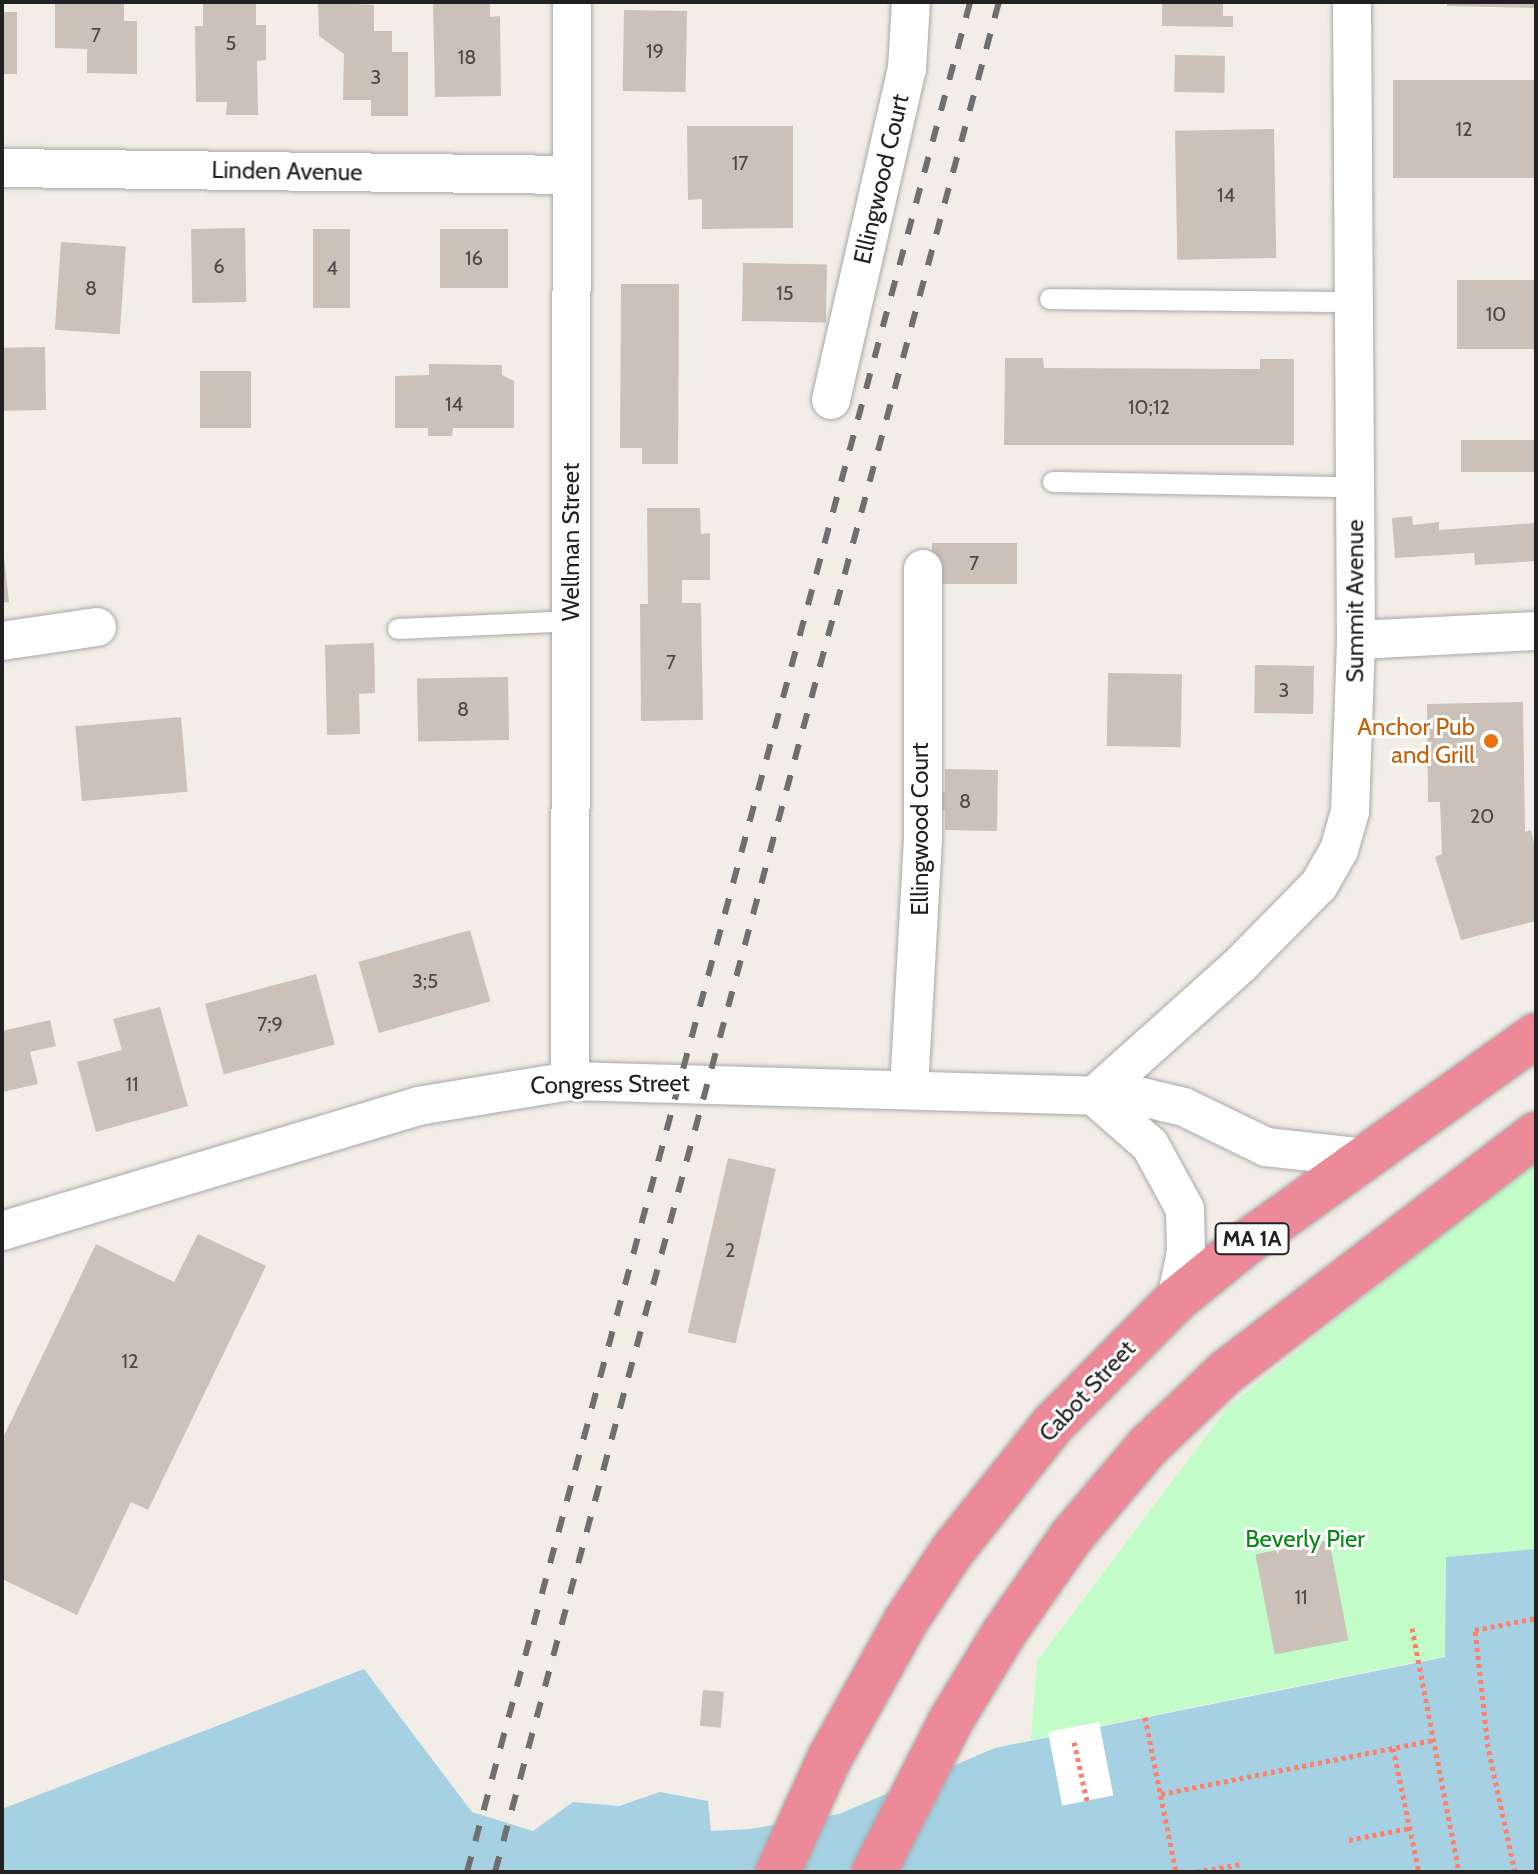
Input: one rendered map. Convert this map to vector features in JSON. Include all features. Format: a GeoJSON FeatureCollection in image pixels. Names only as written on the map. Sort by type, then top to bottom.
{"type":"FeatureCollection","features":[{"type":"Feature","properties":{"kind":"highway","name":"Cabot Street"},"geometry":{"type":"LineString","coordinates":[[778,1872],[829,1759],[907,1619],[1005,1483],[1071,1404],[1176,1300],[1536,1035]]}},
{"type":"Feature","properties":{"kind":"highway"},"geometry":{"type":"LineString","coordinates":[[874,1872],[950,1722],[1071,1537],[1148,1446],[1226,1372],[1536,1134]]}},
{"type":"Feature","properties":{"kind":"street","name":"Wellman Street"},"geometry":{"type":"LineString","coordinates":[[570,1081],[572,2]]}},
{"type":"Feature","properties":{"kind":"street","name":"Ellingwood Court"},"geometry":{"type":"LineString","coordinates":[[831,400],[907,69],[911,2]]}},
{"type":"Feature","properties":{"kind":"street","name":"Summit Avenue"},"geometry":{"type":"LineString","coordinates":[[1094,1096],[1287,921],[1319,885],[1335,858],[1350,812],[1356,640],[1352,2]]}},
{"type":"Feature","properties":{"kind":"street","name":"Linden Avenue"},"geometry":{"type":"LineString","coordinates":[[2,168],[572,175]]}},
{"type":"Feature","properties":{"kind":"street","name":"Ellingwood Court"},"geometry":{"type":"LineString","coordinates":[[909,1089],[923,838],[923,569]]}},
{"type":"Feature","properties":{"kind":"street"},"geometry":{"type":"LineString","coordinates":[[2,641],[97,627]]}},
{"type":"Feature","properties":{"kind":"street"},"geometry":{"type":"LineString","coordinates":[[1356,640],[1536,631]]}},
{"type":"Feature","properties":{"kind":"street","name":"Congress Street"},"geometry":{"type":"LineString","coordinates":[[2,1231],[418,1106],[570,1081],[1142,1097],[1184,1107],[1266,1147],[1365,1158]]}},
{"type":"Feature","properties":{"kind":"street"},"geometry":{"type":"LineString","coordinates":[[1094,1096],[1150,1145],[1170,1173],[1185,1209],[1186,1252],[1176,1300]]}},
{"type":"Feature","properties":{"kind":"lane"},"geometry":{"type":"LineString","coordinates":[[1050,299],[1352,302]]}},
{"type":"Feature","properties":{"kind":"lane"},"geometry":{"type":"LineString","coordinates":[[1053,482],[1354,487]]}},
{"type":"Feature","properties":{"kind":"lane"},"geometry":{"type":"LineString","coordinates":[[398,629],[571,621]]}},
{"type":"Feature","properties":{"kind":"path"},"geometry":{"type":"LineString","coordinates":[[1515,1872],[1488,1747],[1475,1630],[1536,1618]]}},
{"type":"Feature","properties":{"kind":"path"},"geometry":{"type":"LineString","coordinates":[[1412,1628],[1459,1872]]}},
{"type":"Feature","properties":{"kind":"path"},"geometry":{"type":"LineString","coordinates":[[1145,1717],[1176,1872]]}},
{"type":"Feature","properties":{"kind":"path"},"geometry":{"type":"LineString","coordinates":[[1161,1794],[1434,1740]]}},
{"type":"Feature","properties":{"kind":"path"},"geometry":{"type":"LineString","coordinates":[[1074,1742],[1087,1801]]}},
{"type":"Feature","properties":{"kind":"path"},"geometry":{"type":"LineString","coordinates":[[1393,1748],[1419,1872]]}},
{"type":"Feature","properties":{"kind":"path"},"geometry":{"type":"LineString","coordinates":[[1349,1840],[1410,1828]]}},
{"type":"Feature","properties":{"kind":"path"},"geometry":{"type":"LineString","coordinates":[[1196,1872],[1241,1864]]}},
{"type":"Feature","properties":{"kind":"green space","name":"Beverly Pier"},"geometry":{"type":"Polygon","coordinates":[[[1536,1158],[1536,1549],[1446,1557],[1445,1656],[1031,1740],[1037,1661],[1228,1407],[1536,1158]]]}},
{"type":"Feature","properties":{"kind":"water"},"geometry":{"type":"Polygon","coordinates":[[[1536,1549],[1536,1872],[2,1872],[2,1809],[364,1669],[472,1812],[533,1831],[573,1802],[619,1806],[660,1792],[708,1801],[711,1831],[750,1829],[839,1814],[995,1748],[1445,1657],[1446,1557],[1536,1549]]]}},
{"type":"Feature","properties":{"kind":"pier"},"geometry":{"type":"Polygon","coordinates":[[[1099,1722],[1113,1796],[1062,1806],[1048,1732],[1099,1722]]]}},
{"type":"Feature","properties":{"kind":"building"},"geometry":{"type":"Polygon","coordinates":[[[55,2],[124,2],[124,21],[137,21],[137,74],[87,73],[87,49],[55,48],[55,2]]]}},
{"type":"Feature","properties":{"kind":"building"},"geometry":{"type":"Polygon","coordinates":[[[203,2],[256,2],[256,25],[266,25],[266,60],[257,61],[258,115],[226,115],[227,102],[196,102],[195,26],[203,26],[203,2]]]}},
{"type":"Feature","properties":{"kind":"building"},"geometry":{"type":"Polygon","coordinates":[[[318,2],[374,5],[374,31],[392,31],[392,52],[408,52],[408,116],[371,116],[371,100],[343,100],[344,54],[319,36],[318,2]]]}},
{"type":"Feature","properties":{"kind":"building"},"geometry":{"type":"Polygon","coordinates":[[[433,2],[490,2],[490,17],[500,16],[501,96],[435,97],[433,2]]]}},
{"type":"Feature","properties":{"kind":"building"},"geometry":{"type":"Polygon","coordinates":[[[1162,2],[1223,2],[1223,16],[1233,16],[1233,27],[1162,26],[1162,2]]]}},
{"type":"Feature","properties":{"kind":"building"},"geometry":{"type":"Polygon","coordinates":[[[1447,2],[1536,2],[1536,8],[1447,6],[1447,2]]]}},
{"type":"Feature","properties":{"kind":"building"},"geometry":{"type":"Polygon","coordinates":[[[624,10],[687,11],[686,92],[623,91],[624,10]]]}},
{"type":"Feature","properties":{"kind":"building"},"geometry":{"type":"Polygon","coordinates":[[[2,12],[17,12],[17,74],[2,74],[2,12]]]}},
{"type":"Feature","properties":{"kind":"building"},"geometry":{"type":"Polygon","coordinates":[[[1175,55],[1225,56],[1224,93],[1174,92],[1175,55]]]}},
{"type":"Feature","properties":{"kind":"building"},"geometry":{"type":"Polygon","coordinates":[[[1393,80],[1536,80],[1536,178],[1393,178],[1393,80]]]}},
{"type":"Feature","properties":{"kind":"building"},"geometry":{"type":"Polygon","coordinates":[[[687,126],[793,126],[793,228],[702,229],[702,199],[688,200],[687,126]]]}},
{"type":"Feature","properties":{"kind":"building"},"geometry":{"type":"Polygon","coordinates":[[[1274,129],[1276,258],[1177,260],[1175,131],[1274,129]]]}},
{"type":"Feature","properties":{"kind":"building"},"geometry":{"type":"Polygon","coordinates":[[[245,228],[246,302],[192,303],[191,229],[245,228]]]}},
{"type":"Feature","properties":{"kind":"building"},"geometry":{"type":"Polygon","coordinates":[[[313,229],[350,229],[350,308],[313,308],[313,229]]]}},
{"type":"Feature","properties":{"kind":"building"},"geometry":{"type":"Polygon","coordinates":[[[440,229],[508,229],[508,288],[440,288],[440,229]]]}},
{"type":"Feature","properties":{"kind":"building"},"geometry":{"type":"Polygon","coordinates":[[[61,242],[126,247],[120,334],[55,330],[61,242]]]}},
{"type":"Feature","properties":{"kind":"building"},"geometry":{"type":"Polygon","coordinates":[[[743,263],[827,264],[826,322],[742,321],[743,263]]]}},
{"type":"Feature","properties":{"kind":"building"},"geometry":{"type":"Polygon","coordinates":[[[1457,280],[1535,280],[1535,349],[1457,349],[1457,280]]]}},
{"type":"Feature","properties":{"kind":"building"},"geometry":{"type":"Polygon","coordinates":[[[621,284],[679,284],[678,464],[642,464],[642,448],[620,448],[621,284]]]}},
{"type":"Feature","properties":{"kind":"building"},"geometry":{"type":"Polygon","coordinates":[[[45,347],[46,410],[3,411],[2,348],[45,347]]]}},
{"type":"Feature","properties":{"kind":"building"},"geometry":{"type":"Polygon","coordinates":[[[1005,358],[1043,358],[1044,368],[1260,369],[1260,359],[1294,359],[1294,445],[1004,445],[1005,358]]]}},
{"type":"Feature","properties":{"kind":"building"},"geometry":{"type":"Polygon","coordinates":[[[429,364],[502,365],[502,375],[514,381],[514,428],[453,428],[452,436],[428,436],[428,428],[395,428],[395,376],[429,375],[429,364]]]}},
{"type":"Feature","properties":{"kind":"building"},"geometry":{"type":"Polygon","coordinates":[[[200,371],[251,371],[251,428],[200,428],[200,371]]]}},
{"type":"Feature","properties":{"kind":"building"},"geometry":{"type":"Polygon","coordinates":[[[1461,440],[1536,440],[1536,472],[1461,472],[1461,440]]]}},
{"type":"Feature","properties":{"kind":"building"},"geometry":{"type":"Polygon","coordinates":[[[647,508],[700,508],[701,534],[710,533],[710,580],[682,580],[682,603],[701,603],[703,720],[641,721],[640,604],[648,604],[647,508]]]}},
{"type":"Feature","properties":{"kind":"building"},"geometry":{"type":"Polygon","coordinates":[[[1412,516],[1413,525],[1439,522],[1439,530],[1536,523],[1536,561],[1475,565],[1474,553],[1395,558],[1392,518],[1412,516]]]}},
{"type":"Feature","properties":{"kind":"building"},"geometry":{"type":"Polygon","coordinates":[[[2,540],[9,602],[2,603],[2,540]]]}},
{"type":"Feature","properties":{"kind":"building"},"geometry":{"type":"Polygon","coordinates":[[[932,543],[1017,543],[1017,584],[932,584],[932,543]]]}},
{"type":"Feature","properties":{"kind":"building"},"geometry":{"type":"Polygon","coordinates":[[[374,643],[375,693],[359,694],[360,734],[327,735],[325,645],[374,643]]]}},
{"type":"Feature","properties":{"kind":"building"},"geometry":{"type":"Polygon","coordinates":[[[1255,665],[1314,666],[1313,714],[1254,713],[1255,665]]]}},
{"type":"Feature","properties":{"kind":"building"},"geometry":{"type":"Polygon","coordinates":[[[1108,673],[1182,674],[1181,747],[1107,746],[1108,673]]]}},
{"type":"Feature","properties":{"kind":"building"},"geometry":{"type":"Polygon","coordinates":[[[508,677],[509,740],[418,742],[417,679],[508,677]]]}},
{"type":"Feature","properties":{"kind":"building"},"geometry":{"type":"Polygon","coordinates":[[[1523,702],[1525,832],[1531,830],[1536,851],[1536,921],[1461,940],[1435,857],[1442,854],[1440,802],[1428,802],[1427,704],[1523,702]]]}},
{"type":"Feature","properties":{"kind":"building"},"geometry":{"type":"Polygon","coordinates":[[[181,717],[188,792],[82,801],[75,726],[181,717]]]}},
{"type":"Feature","properties":{"kind":"building"},"geometry":{"type":"Polygon","coordinates":[[[945,769],[998,770],[997,831],[945,830],[945,810],[932,811],[932,791],[945,792],[945,769]]]}},
{"type":"Feature","properties":{"kind":"building"},"geometry":{"type":"Polygon","coordinates":[[[470,930],[490,1001],[379,1033],[358,962],[470,930]]]}},
{"type":"Feature","properties":{"kind":"building"},"geometry":{"type":"Polygon","coordinates":[[[316,974],[335,1045],[224,1074],[205,1004],[316,974]]]}},
{"type":"Feature","properties":{"kind":"building"},"geometry":{"type":"Polygon","coordinates":[[[160,1007],[188,1106],[96,1132],[77,1062],[122,1050],[113,1019],[160,1007]]]}},
{"type":"Feature","properties":{"kind":"building"},"geometry":{"type":"Polygon","coordinates":[[[50,1020],[56,1046],[30,1052],[38,1084],[2,1092],[2,1031],[50,1020]]]}},
{"type":"Feature","properties":{"kind":"building"},"geometry":{"type":"Polygon","coordinates":[[[728,1158],[776,1169],[735,1343],[688,1332],[728,1158]]]}},
{"type":"Feature","properties":{"kind":"building"},"geometry":{"type":"Polygon","coordinates":[[[198,1234],[266,1266],[148,1510],[131,1502],[77,1615],[2,1579],[2,1440],[96,1244],[174,1282],[198,1234]]]}},
{"type":"Feature","properties":{"kind":"building"},"geometry":{"type":"Polygon","coordinates":[[[1329,1540],[1348,1640],[1275,1654],[1255,1554],[1329,1540]]]}},
{"type":"Feature","properties":{"kind":"building"},"geometry":{"type":"Polygon","coordinates":[[[703,1690],[724,1692],[721,1728],[700,1726],[703,1690]]]}},
{"type":"Feature","properties":{"kind":"railway"},"geometry":{"type":"LineString","coordinates":[[467,1872],[970,2]]}},
{"type":"Feature","properties":{"kind":"railway"},"geometry":{"type":"LineString","coordinates":[[495,1872],[999,2]]}},
{"type":"Feature","properties":{"kind":"place","name":"Anchor Pub and Grill"},"geometry":{"type":"Point","coordinates":[1491,741]}}]}
